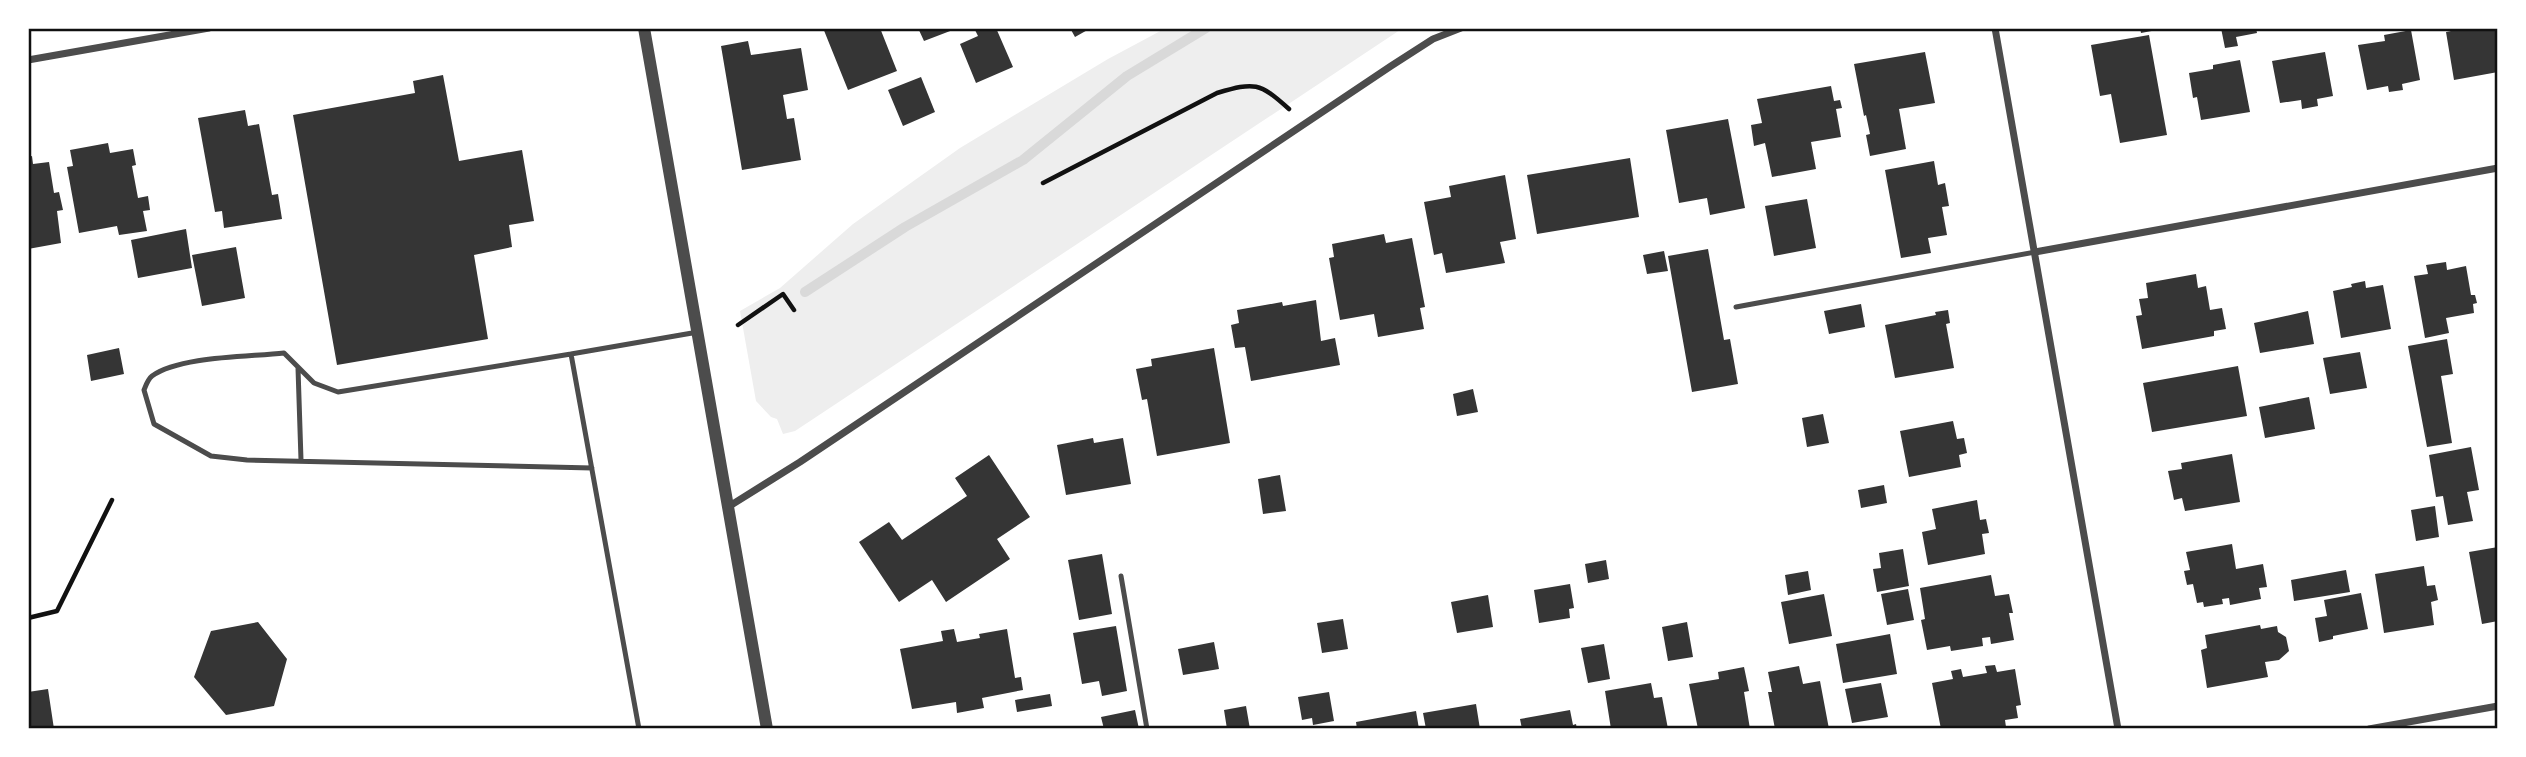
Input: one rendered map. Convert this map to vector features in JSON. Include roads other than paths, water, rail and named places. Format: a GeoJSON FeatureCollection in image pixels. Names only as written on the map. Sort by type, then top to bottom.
{"type":"FeatureCollection","features":[{"type":"Feature","properties":{"kind":"street"},"geometry":{"type":"LineString","coordinates":[[28,60],[209,28]]}},
{"type":"Feature","properties":{"kind":"street"},"geometry":{"type":"LineString","coordinates":[[644,28],[767,729]]}},
{"type":"Feature","properties":{"kind":"street"},"geometry":{"type":"LineString","coordinates":[[728,507],[800,462],[1433,39],[1461,28]]}},
{"type":"Feature","properties":{"kind":"street"},"geometry":{"type":"LineString","coordinates":[[1995,28],[2118,729]]}},
{"type":"Feature","properties":{"kind":"street"},"geometry":{"type":"LineString","coordinates":[[2035,252],[2498,168]]}},
{"type":"Feature","properties":{"kind":"street"},"geometry":{"type":"LineString","coordinates":[[2369,729],[2498,706]]}},
{"type":"Feature","properties":{"kind":"lane"},"geometry":{"type":"LineString","coordinates":[[1736,306],[2035,252]]}},
{"type":"Feature","properties":{"kind":"lane"},"geometry":{"type":"LineString","coordinates":[[592,468],[247,460],[211,456],[154,424],[144,390],[149,378],[168,367],[204,361],[284,354],[314,383],[338,392],[698,332]]}},
{"type":"Feature","properties":{"kind":"lane"},"geometry":{"type":"LineString","coordinates":[[571,354],[639,729]]}},
{"type":"Feature","properties":{"kind":"lane"},"geometry":{"type":"LineString","coordinates":[[298,368],[301,460]]}},
{"type":"Feature","properties":{"kind":"lane"},"geometry":{"type":"LineString","coordinates":[[1121,576],[1147,729]]}},
{"type":"Feature","properties":{"kind":"waterway"},"geometry":{"type":"LineString","coordinates":[[805,292],[905,227],[1023,160],[1127,76],[1206,28]]}}]}
